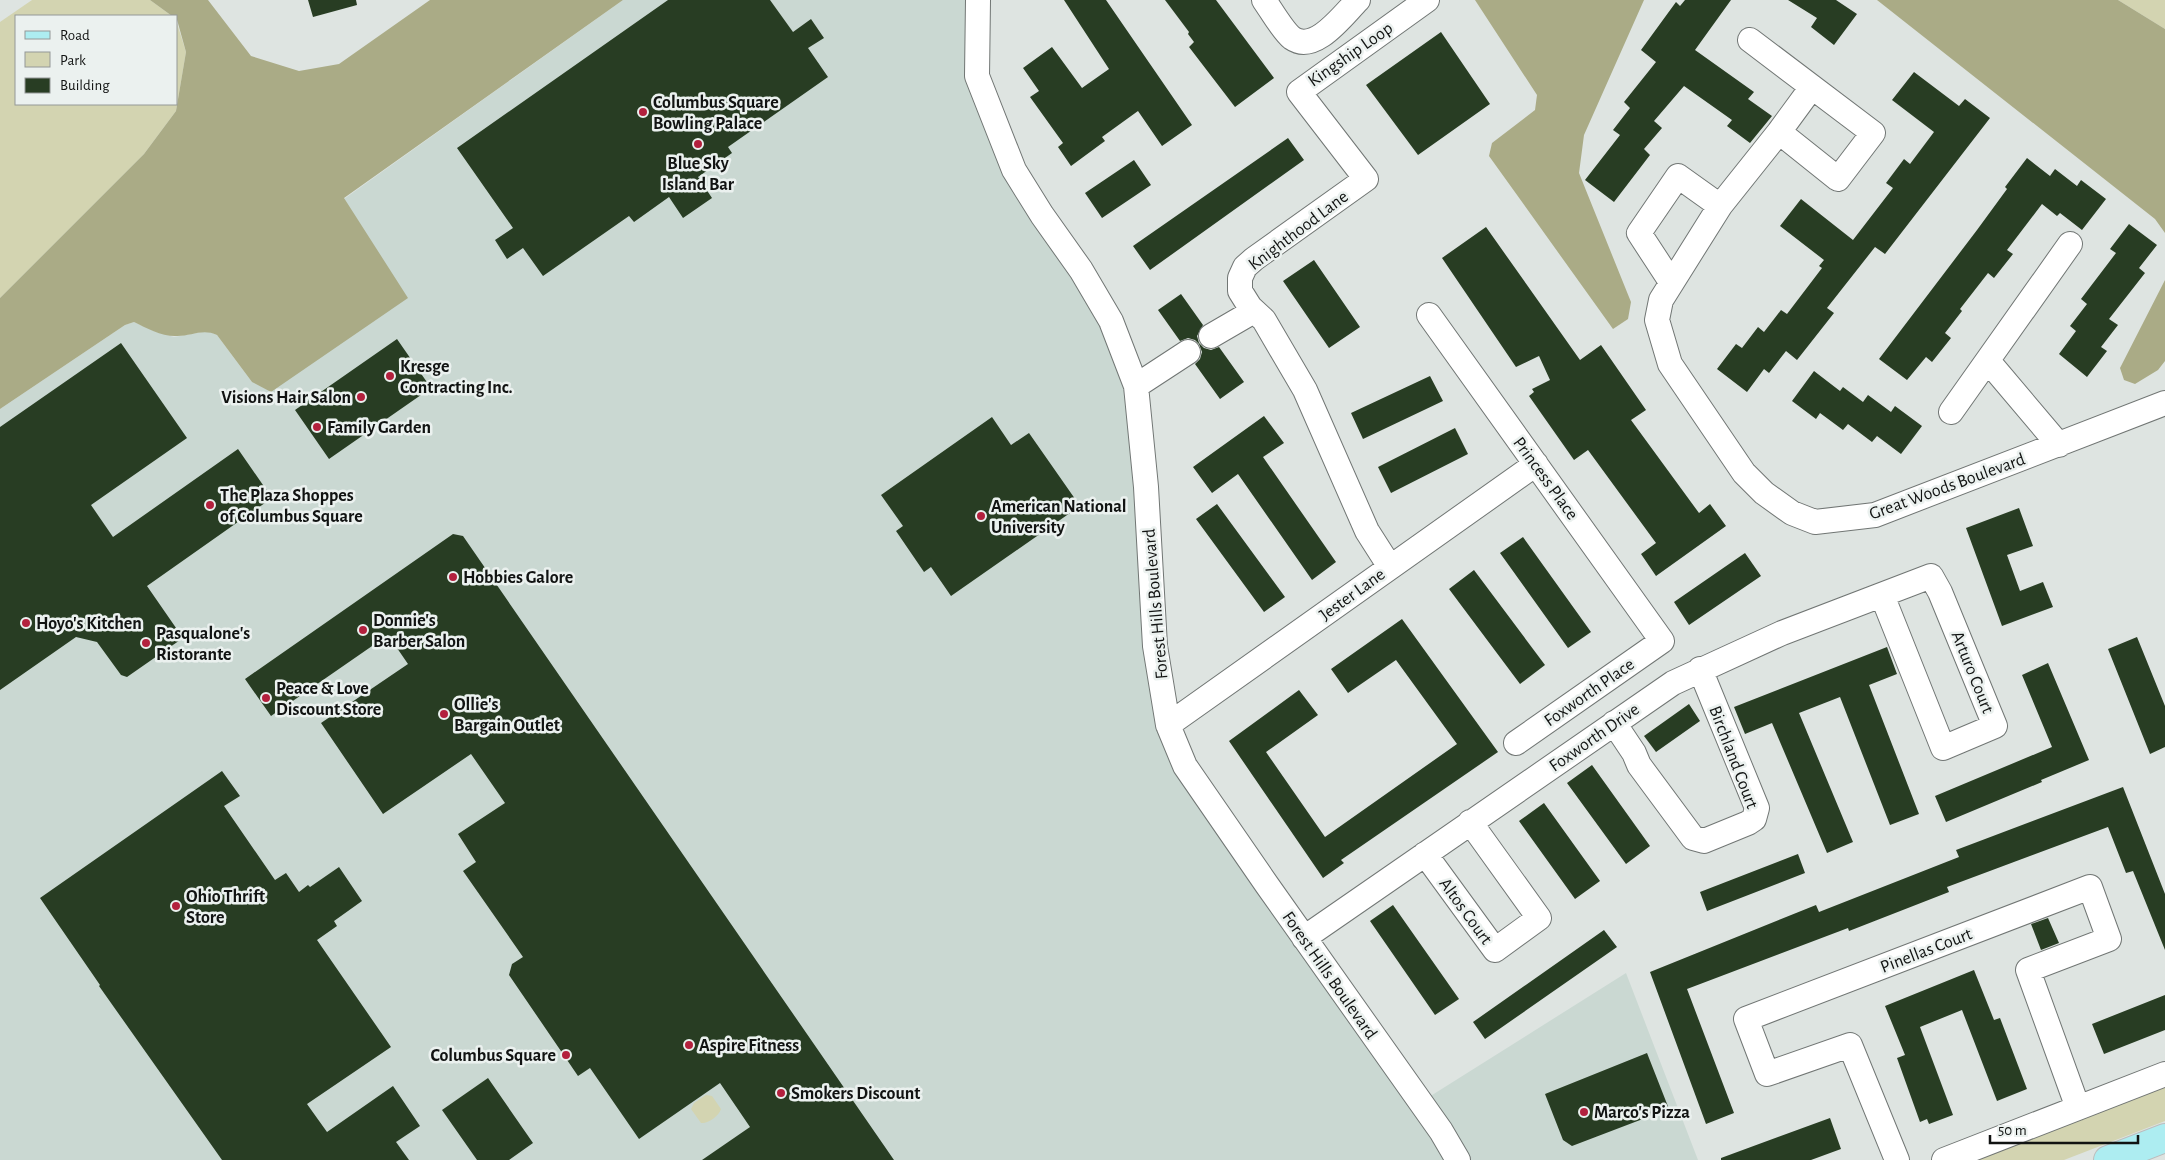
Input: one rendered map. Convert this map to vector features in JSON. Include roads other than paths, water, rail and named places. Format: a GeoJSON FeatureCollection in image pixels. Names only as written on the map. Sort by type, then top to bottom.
{"type":"FeatureCollection","features":[{"type":"Feature","properties":{"kind":"main road"},"geometry":{"type":"LineString","coordinates":[[2108,1160],[2165,1138]]}},
{"type":"Feature","properties":{"kind":"street","name":"Forest Hills Boulevard"},"geometry":{"type":"LineString","coordinates":[[978,0],[977,76],[1014,170],[1042,215],[1081,270],[1110,322],[1136,386],[1146,487],[1155,646],[1168,726],[1185,766],[1441,1131],[1458,1160]]}},
{"type":"Feature","properties":{"kind":"street"},"geometry":{"type":"LineString","coordinates":[[1264,0],[1291,37],[1299,42],[1309,42],[1318,39],[1358,0]]}},
{"type":"Feature","properties":{"kind":"street","name":"Kingship Loop"},"geometry":{"type":"LineString","coordinates":[[1299,92],[1427,0]]}},
{"type":"Feature","properties":{"kind":"street"},"geometry":{"type":"LineString","coordinates":[[1750,40],[1873,133],[1838,179],[1779,132]]}},
{"type":"Feature","properties":{"kind":"street","name":"Great Woods Boulevard"},"geometry":{"type":"LineString","coordinates":[[1812,87],[1720,206],[1660,300],[1657,320],[1670,364],[1744,473],[1764,493],[1792,513],[1814,522],[1875,515],[2165,403]]}},
{"type":"Feature","properties":{"kind":"street","name":"Knighthood Lane"},"geometry":{"type":"LineString","coordinates":[[1299,92],[1366,179],[1244,267],[1240,278],[1240,291],[1254,311],[1264,320],[1306,390],[1367,531],[1390,567]]}},
{"type":"Feature","properties":{"kind":"street"},"geometry":{"type":"LineString","coordinates":[[1670,282],[1639,233],[1678,176],[1720,206]]}},
{"type":"Feature","properties":{"kind":"street"},"geometry":{"type":"LineString","coordinates":[[1952,412],[2070,244]]}},
{"type":"Feature","properties":{"kind":"street"},"geometry":{"type":"LineString","coordinates":[[1211,336],[1254,311]]}},
{"type":"Feature","properties":{"kind":"street","name":"Princess Place"},"geometry":{"type":"LineString","coordinates":[[1429,315],[1662,641]]}},
{"type":"Feature","properties":{"kind":"street"},"geometry":{"type":"LineString","coordinates":[[1136,386],[1188,352]]}},
{"type":"Feature","properties":{"kind":"street"},"geometry":{"type":"LineString","coordinates":[[1988,361],[2059,445]]}},
{"type":"Feature","properties":{"kind":"street","name":"Jester Lane"},"geometry":{"type":"LineString","coordinates":[[1168,726],[1536,464]]}},
{"type":"Feature","properties":{"kind":"street","name":"Arturo Court"},"geometry":{"type":"LineString","coordinates":[[1882,595],[1943,748],[1995,726],[1932,576],[1910,584]]}},
{"type":"Feature","properties":{"kind":"street","name":"Foxworth Drive"},"geometry":{"type":"LineString","coordinates":[[1304,938],[1673,682],[1782,633],[1910,584]]}},
{"type":"Feature","properties":{"kind":"street","name":"Foxworth Place"},"geometry":{"type":"LineString","coordinates":[[1516,743],[1662,641]]}},
{"type":"Feature","properties":{"kind":"street","name":"Birchland Court"},"geometry":{"type":"LineString","coordinates":[[1614,723],[1634,753],[1639,765],[1693,838],[1704,841],[1754,819],[1757,808],[1700,669]]}},
{"type":"Feature","properties":{"kind":"street","name":"Altos Court"},"geometry":{"type":"LineString","coordinates":[[1425,854],[1495,950],[1539,918],[1470,822]]}},
{"type":"Feature","properties":{"kind":"street","name":"Pinellas Court"},"geometry":{"type":"LineString","coordinates":[[1897,1160],[1850,1045],[1767,1074],[1746,1019],[2090,887],[2109,939],[2028,970],[2078,1108]]}},
{"type":"Feature","properties":{"kind":"street"},"geometry":{"type":"LineString","coordinates":[[1944,1160],[2165,1074]]}},
{"type":"Feature","properties":{"kind":"place","name":"Columbus Square Bowling Palace"},"geometry":{"type":"Point","coordinates":[643,112]}},
{"type":"Feature","properties":{"kind":"place","name":"Blue Sky Island Bar"},"geometry":{"type":"Point","coordinates":[698,144]}},
{"type":"Feature","properties":{"kind":"place","name":"Kresge Contracting Inc."},"geometry":{"type":"Point","coordinates":[390,376]}},
{"type":"Feature","properties":{"kind":"place","name":"Visions Hair Salon"},"geometry":{"type":"Point","coordinates":[361,397]}},
{"type":"Feature","properties":{"kind":"place","name":"Family Garden"},"geometry":{"type":"Point","coordinates":[317,427]}},
{"type":"Feature","properties":{"kind":"place","name":"The Plaza Shoppes of Columbus Square"},"geometry":{"type":"Point","coordinates":[210,505]}},
{"type":"Feature","properties":{"kind":"place","name":"American National University"},"geometry":{"type":"Point","coordinates":[981,516]}},
{"type":"Feature","properties":{"kind":"place","name":"Hobbies Galore"},"geometry":{"type":"Point","coordinates":[453,577]}},
{"type":"Feature","properties":{"kind":"place","name":"Hoyo's Kitchen"},"geometry":{"type":"Point","coordinates":[26,623]}},
{"type":"Feature","properties":{"kind":"place","name":"Donnie's Barber Salon"},"geometry":{"type":"Point","coordinates":[363,630]}},
{"type":"Feature","properties":{"kind":"place","name":"Pasqualone's Ristorante"},"geometry":{"type":"Point","coordinates":[146,643]}},
{"type":"Feature","properties":{"kind":"place","name":"Peace & Love Discount Store"},"geometry":{"type":"Point","coordinates":[266,698]}},
{"type":"Feature","properties":{"kind":"place","name":"Ollie's Bargain Outlet"},"geometry":{"type":"Point","coordinates":[444,714]}},
{"type":"Feature","properties":{"kind":"place","name":"Ohio Thrift Store"},"geometry":{"type":"Point","coordinates":[176,906]}},
{"type":"Feature","properties":{"kind":"place","name":"Aspire Fitness"},"geometry":{"type":"Point","coordinates":[689,1045]}},
{"type":"Feature","properties":{"kind":"place","name":"Columbus Square"},"geometry":{"type":"Point","coordinates":[566,1055]}},
{"type":"Feature","properties":{"kind":"place","name":"Smokers Discount"},"geometry":{"type":"Point","coordinates":[781,1093]}},
{"type":"Feature","properties":{"kind":"place","name":"Marco's Pizza"},"geometry":{"type":"Point","coordinates":[1584,1112]}}]}
